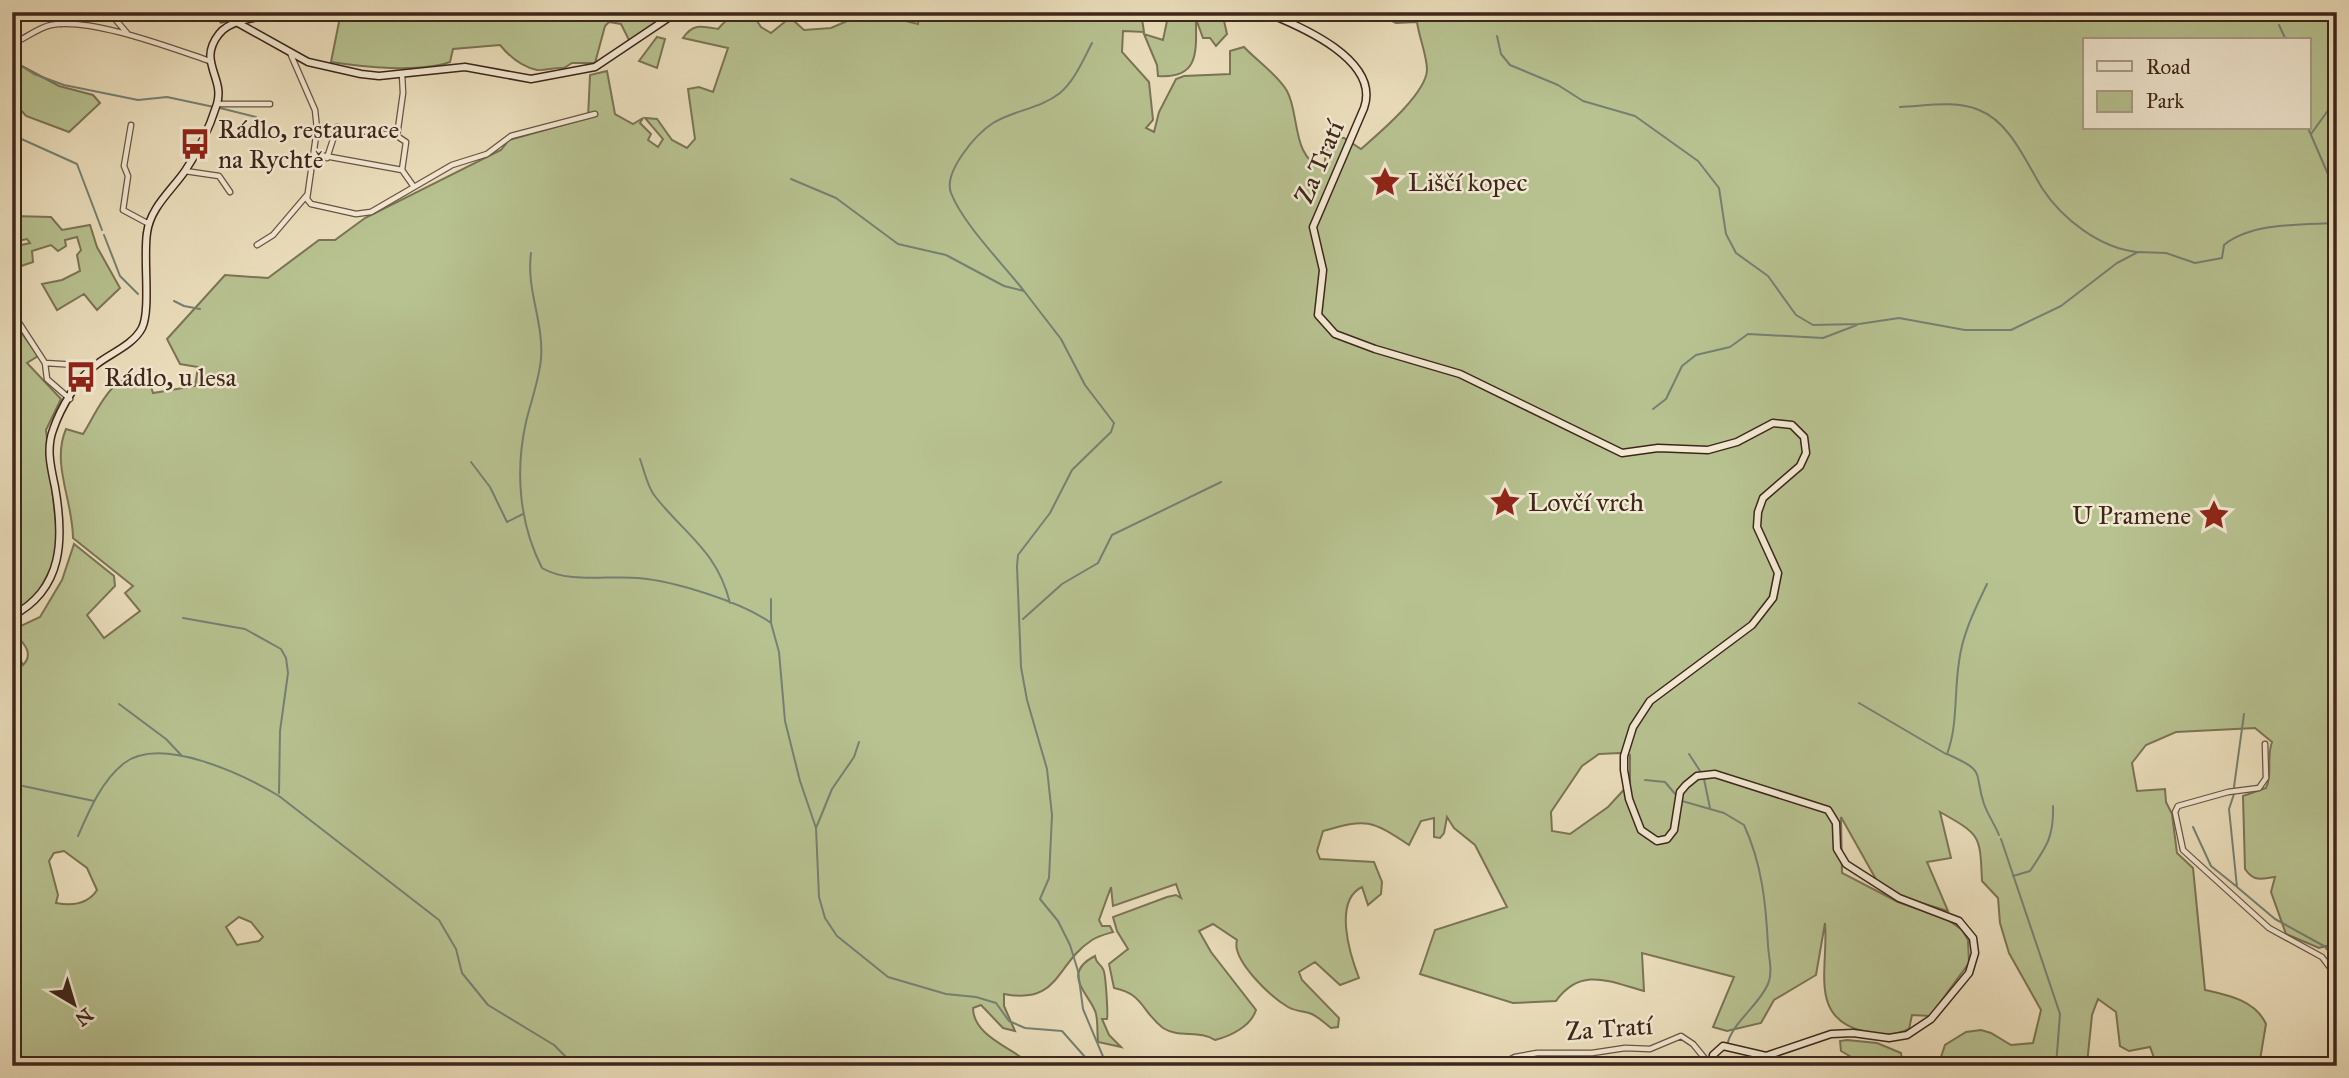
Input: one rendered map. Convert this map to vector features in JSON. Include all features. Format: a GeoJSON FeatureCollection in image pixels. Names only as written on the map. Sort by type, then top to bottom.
{"type":"FeatureCollection","features":[{"type":"Feature","properties":{"kind":"street"},"geometry":{"type":"LineString","coordinates":[[61,24],[67,12]]}},
{"type":"Feature","properties":{"kind":"street"},"geometry":{"type":"LineString","coordinates":[[109,12],[128,34]]}},
{"type":"Feature","properties":{"kind":"street"},"geometry":{"type":"LineString","coordinates":[[199,12],[238,23],[291,55],[308,62],[361,74],[465,67],[531,79],[589,70],[606,62],[677,12]]}},
{"type":"Feature","properties":{"kind":"street"},"geometry":{"type":"LineString","coordinates":[[221,12],[222,20]]}},
{"type":"Feature","properties":{"kind":"street"},"geometry":{"type":"LineString","coordinates":[[12,616],[27,608],[44,590],[59,559],[60,513],[49,448],[53,429],[70,399],[94,366],[129,343],[142,328],[149,224],[156,208],[185,171],[217,104],[218,88],[209,61],[213,43],[221,31],[238,23],[294,12]]}},
{"type":"Feature","properties":{"kind":"street","name":"Za Tratí"},"geometry":{"type":"LineString","coordinates":[[1265,12],[1311,32],[1344,57],[1366,83],[1368,93],[1364,108],[1336,168],[1312,233],[1323,270],[1318,315],[1335,334],[1460,374],[1627,454],[1658,448],[1707,450],[1729,446],[1756,430],[1777,422],[1793,425],[1806,442],[1804,459],[1790,476],[1763,498],[1758,512],[1757,527],[1776,566],[1776,593],[1752,625],[1650,701],[1640,714],[1624,756],[1625,780],[1635,820],[1646,836],[1657,841],[1667,839],[1674,830],[1680,792],[1697,776],[1715,774],[1822,807],[1835,821],[1838,849],[1846,864],[1887,892],[1948,916],[1966,927],[1975,949],[1969,973],[1927,1023],[1907,1035],[1880,1038],[1853,1033],[1831,1034],[1766,1056],[1723,1046],[1713,1055],[1712,1066]]}},
{"type":"Feature","properties":{"kind":"street"},"geometry":{"type":"LineString","coordinates":[[12,44],[48,26],[61,24],[128,34],[209,61]]}},
{"type":"Feature","properties":{"kind":"street"},"geometry":{"type":"LineString","coordinates":[[257,245],[273,235],[307,195],[314,154],[315,110],[291,55]]}},
{"type":"Feature","properties":{"kind":"street"},"geometry":{"type":"LineString","coordinates":[[397,136],[403,93],[402,73]]}},
{"type":"Feature","properties":{"kind":"street"},"geometry":{"type":"LineString","coordinates":[[217,104],[270,104]]}},
{"type":"Feature","properties":{"kind":"street"},"geometry":{"type":"LineString","coordinates":[[307,195],[311,204],[363,214],[452,165],[487,154],[511,135],[595,114]]}},
{"type":"Feature","properties":{"kind":"street"},"geometry":{"type":"LineString","coordinates":[[131,125],[124,166],[128,176],[123,211],[149,224]]}},
{"type":"Feature","properties":{"kind":"street"},"geometry":{"type":"LineString","coordinates":[[327,158],[337,127],[397,136],[406,142],[402,170],[414,187]]}},
{"type":"Feature","properties":{"kind":"street"},"geometry":{"type":"LineString","coordinates":[[314,154],[402,170]]}},
{"type":"Feature","properties":{"kind":"street"},"geometry":{"type":"LineString","coordinates":[[185,171],[219,176],[230,192]]}},
{"type":"Feature","properties":{"kind":"street"},"geometry":{"type":"LineString","coordinates":[[12,312],[45,363],[47,379],[70,399]]}},
{"type":"Feature","properties":{"kind":"street"},"geometry":{"type":"LineString","coordinates":[[45,363],[94,366]]}},
{"type":"Feature","properties":{"kind":"street"},"geometry":{"type":"LineString","coordinates":[[2265,744],[2266,778],[2259,788],[2228,792],[2178,806],[2175,813],[2180,843],[2183,850],[2269,928],[2322,957],[2337,977]]}},
{"type":"Feature","properties":{"kind":"street","name":"Za Tratí"},"geometry":{"type":"LineString","coordinates":[[1497,1066],[1515,1056],[1537,1053],[1592,1054],[1625,1048],[1650,1049],[1681,1036],[1693,1044],[1712,1066]]}},
{"type":"Feature","properties":{"kind":"green space"},"geometry":{"type":"Polygon","coordinates":[[[341,12],[673,12],[630,42],[621,24],[609,22],[605,26],[595,63],[572,63],[564,68],[540,70],[521,64],[500,45],[453,49],[450,62],[423,67],[375,67],[331,62],[341,12]]]}},
{"type":"Feature","properties":{"kind":"green space"},"geometry":{"type":"Polygon","coordinates":[[[868,12],[918,24],[919,12],[1141,12],[1144,32],[1123,31],[1122,52],[1149,82],[1153,120],[1146,128],[1154,132],[1159,112],[1176,79],[1184,76],[1230,74],[1230,51],[1244,47],[1273,73],[1287,91],[1301,146],[1313,163],[1324,168],[1328,137],[1344,138],[1361,149],[1400,113],[1425,80],[1427,65],[1417,22],[1396,23],[1373,12],[2337,12],[2337,943],[2319,948],[2286,934],[2271,892],[2275,877],[2254,878],[2245,869],[2243,796],[2266,788],[2272,742],[2255,728],[2176,732],[2146,745],[2132,763],[2137,791],[2165,789],[2166,802],[2172,814],[2177,853],[2193,868],[2205,990],[2248,1004],[2266,1024],[2259,1066],[2157,1066],[2150,1047],[2129,1051],[2120,1046],[2116,1012],[2098,999],[2092,1015],[2087,1064],[1938,1066],[1945,1045],[1966,1032],[1981,1030],[2011,1045],[2033,1043],[2041,1010],[2009,953],[2000,923],[1998,898],[1982,881],[1976,838],[1964,826],[1940,812],[1951,858],[1927,862],[1948,911],[1901,897],[1877,881],[1841,817],[1842,873],[1898,902],[1947,919],[1962,930],[1968,940],[1969,963],[1930,1016],[1912,1015],[1909,1029],[1893,1034],[1866,1032],[1847,1025],[1835,1016],[1828,1004],[1825,990],[1825,923],[1816,975],[1774,1000],[1761,1023],[1727,1031],[1713,1027],[1734,977],[1642,953],[1644,991],[1608,981],[1586,980],[1566,990],[1556,1001],[1513,1003],[1420,974],[1435,930],[1507,907],[1475,845],[1454,828],[1447,817],[1444,833],[1440,838],[1434,837],[1434,818],[1421,821],[1409,845],[1386,830],[1368,824],[1350,824],[1323,831],[1317,851],[1320,859],[1374,862],[1382,882],[1381,894],[1368,905],[1362,887],[1353,894],[1348,904],[1348,943],[1359,978],[1340,985],[1315,962],[1299,972],[1302,980],[1339,1018],[1338,1027],[1331,1028],[1315,1015],[1291,1008],[1272,995],[1240,958],[1237,940],[1213,924],[1199,931],[1211,952],[1256,1010],[1250,1021],[1240,1030],[1215,1040],[1203,1035],[1169,1031],[1156,1022],[1131,994],[1114,988],[1109,964],[1128,949],[1117,931],[1113,917],[1167,897],[1176,895],[1181,898],[1176,884],[1113,906],[1111,887],[1099,920],[1102,926],[1110,926],[1113,932],[1094,939],[1080,950],[1047,988],[1036,994],[1022,996],[1004,994],[1004,1006],[1015,1031],[1003,1028],[981,1005],[973,1008],[975,1018],[987,1035],[1032,1066],[12,1066],[12,643],[23,665],[28,655],[25,646],[12,630],[40,617],[62,580],[74,544],[114,576],[115,586],[87,615],[104,638],[140,611],[125,593],[133,586],[73,538],[61,456],[66,429],[83,434],[108,392],[126,379],[136,377],[149,380],[153,393],[195,386],[198,367],[180,364],[167,339],[225,275],[268,278],[319,240],[335,240],[365,218],[501,150],[509,140],[588,118],[590,75],[607,71],[615,114],[633,124],[643,118],[640,123],[651,134],[648,140],[658,147],[663,139],[645,118],[657,119],[672,140],[687,148],[695,139],[688,89],[699,87],[713,92],[728,48],[683,38],[690,30],[703,27],[718,29],[725,21],[742,14],[753,15],[761,27],[771,33],[787,20],[794,21],[804,30],[831,28],[868,12]],[[1599,754],[1582,766],[1551,812],[1552,831],[1570,834],[1608,807],[1630,783],[1630,755],[1599,754]],[[64,851],[54,853],[49,861],[58,895],[56,903],[74,904],[89,898],[97,890],[87,868],[64,851]],[[239,917],[226,927],[237,945],[259,941],[263,937],[251,922],[239,917]]]}},
{"type":"Feature","properties":{"kind":"green space"},"geometry":{"type":"Polygon","coordinates":[[[1175,12],[1222,12],[1227,34],[1216,46],[1210,38],[1203,38],[1196,19],[1193,61],[1182,73],[1158,76],[1157,65],[1144,34],[1163,40],[1167,21],[1192,14],[1175,12]]]}},
{"type":"Feature","properties":{"kind":"green space"},"geometry":{"type":"Polygon","coordinates":[[[657,37],[665,39],[657,68],[639,61],[657,37]]]}},
{"type":"Feature","properties":{"kind":"green space"},"geometry":{"type":"Polygon","coordinates":[[[20,65],[59,86],[93,95],[100,103],[69,132],[26,116],[12,100],[12,77],[20,65]]]}},
{"type":"Feature","properties":{"kind":"green space"},"geometry":{"type":"Polygon","coordinates":[[[12,216],[51,217],[62,230],[90,225],[97,247],[120,288],[97,310],[84,294],[57,310],[42,284],[62,280],[80,271],[77,255],[81,250],[77,237],[65,240],[66,246],[58,251],[51,245],[32,251],[33,262],[12,269],[12,247],[30,243],[27,239],[12,242],[12,216]]]}},
{"type":"Feature","properties":{"kind":"green space"},"geometry":{"type":"Polygon","coordinates":[[[12,319],[38,356],[27,363],[61,399],[46,430],[57,535],[55,560],[38,593],[21,609],[12,612],[12,319]]]}},
{"type":"Feature","properties":{"kind":"green space"},"geometry":{"type":"Polygon","coordinates":[[[1095,956],[1105,978],[1107,1019],[1102,1019],[1109,1035],[1121,1047],[1098,1042],[1094,1007],[1080,986],[1079,971],[1084,963],[1095,956]]]}},
{"type":"Feature","properties":{"kind":"green space"},"geometry":{"type":"Polygon","coordinates":[[[1840,1041],[1877,1043],[1901,1053],[1903,1066],[1867,1066],[1841,1051],[1840,1041]]]}},
{"type":"Feature","properties":{"kind":"waterway"},"geometry":{"type":"LineString","coordinates":[[2279,25],[2285,38]]}},
{"type":"Feature","properties":{"kind":"waterway"},"geometry":{"type":"LineString","coordinates":[[1497,36],[1501,54],[1510,65],[1558,85],[1583,101],[1635,116],[1698,161],[1719,188],[1726,234],[1736,253],[1768,276],[1796,315],[1813,325],[1859,324],[1899,318],[1965,330],[2011,330],[2061,306],[2117,263],[2138,252],[2166,253],[2195,263],[2222,258],[2224,245],[2263,228],[2337,223]]}},
{"type":"Feature","properties":{"kind":"waterway"},"geometry":{"type":"LineString","coordinates":[[1024,291],[965,218],[951,193],[952,175],[970,144],[993,123],[1044,103],[1060,93],[1074,76],[1092,43]]}},
{"type":"Feature","properties":{"kind":"waterway"},"geometry":{"type":"LineString","coordinates":[[12,60],[34,74],[64,85],[138,100],[167,97],[214,107]]}},
{"type":"Feature","properties":{"kind":"waterway"},"geometry":{"type":"LineString","coordinates":[[2311,134],[2337,98]]}},
{"type":"Feature","properties":{"kind":"waterway"},"geometry":{"type":"LineString","coordinates":[[1900,107],[1960,105],[1990,116],[2008,133],[2042,188],[2060,211],[2083,230],[2109,245],[2137,252]]}},
{"type":"Feature","properties":{"kind":"waterway"},"geometry":{"type":"LineString","coordinates":[[220,108],[256,117]]}},
{"type":"Feature","properties":{"kind":"waterway"},"geometry":{"type":"LineString","coordinates":[[2309,130],[2337,195]]}},
{"type":"Feature","properties":{"kind":"waterway"},"geometry":{"type":"LineString","coordinates":[[17,137],[77,164],[102,230]]}},
{"type":"Feature","properties":{"kind":"waterway"},"geometry":{"type":"LineString","coordinates":[[791,179],[836,198],[898,244],[946,255],[1004,286],[1024,291],[1061,339],[1085,385],[1114,423],[1111,432],[1072,470],[1050,513],[1018,555],[1017,566],[1021,667],[1027,700],[1047,769],[1052,815],[1049,878],[1040,899],[1058,921],[1070,945],[1078,971],[1083,1009],[1107,1066]]}},
{"type":"Feature","properties":{"kind":"waterway"},"geometry":{"type":"LineString","coordinates":[[104,235],[120,276],[138,294]]}},
{"type":"Feature","properties":{"kind":"waterway"},"geometry":{"type":"LineString","coordinates":[[531,253],[531,280],[540,332],[541,359],[526,422],[520,478],[528,533],[542,568],[564,576],[638,578],[670,583],[726,600],[771,623],[779,652],[785,721],[800,781],[816,828],[819,897],[825,918],[837,936],[888,977],[946,994],[976,997],[996,1003],[1009,1021],[1025,1028],[1062,1031],[1093,1066]]}},
{"type":"Feature","properties":{"kind":"waterway"},"geometry":{"type":"LineString","coordinates":[[174,301],[200,309]]}},
{"type":"Feature","properties":{"kind":"waterway"},"geometry":{"type":"LineString","coordinates":[[1653,409],[1666,399],[1682,366],[1696,355],[1730,347],[1748,334],[1823,338],[1857,325]]}},
{"type":"Feature","properties":{"kind":"waterway"},"geometry":{"type":"LineString","coordinates":[[640,459],[654,495],[708,556],[717,569],[730,603]]}},
{"type":"Feature","properties":{"kind":"waterway"},"geometry":{"type":"LineString","coordinates":[[471,462],[490,487],[507,522],[523,514]]}},
{"type":"Feature","properties":{"kind":"waterway"},"geometry":{"type":"LineString","coordinates":[[1023,619],[1062,584],[1098,563],[1112,535],[1221,482]]}},
{"type":"Feature","properties":{"kind":"waterway"},"geometry":{"type":"LineString","coordinates":[[1987,584],[1963,642],[1953,732],[1947,754],[1968,765],[1976,773],[1984,804],[1999,835]]}},
{"type":"Feature","properties":{"kind":"waterway"},"geometry":{"type":"LineString","coordinates":[[771,599],[771,623]]}},
{"type":"Feature","properties":{"kind":"waterway"},"geometry":{"type":"LineString","coordinates":[[183,618],[245,629],[281,649],[286,658],[288,673],[280,731],[279,793]]}},
{"type":"Feature","properties":{"kind":"waterway"},"geometry":{"type":"LineString","coordinates":[[1859,703],[1946,754]]}},
{"type":"Feature","properties":{"kind":"waterway"},"geometry":{"type":"LineString","coordinates":[[119,704],[166,739],[182,756]]}},
{"type":"Feature","properties":{"kind":"waterway"},"geometry":{"type":"LineString","coordinates":[[2234,787],[2244,714]]}},
{"type":"Feature","properties":{"kind":"waterway"},"geometry":{"type":"LineString","coordinates":[[816,828],[832,789],[854,757],[859,742]]}},
{"type":"Feature","properties":{"kind":"waterway"},"geometry":{"type":"LineString","coordinates":[[78,836],[96,797],[108,779],[123,764],[139,756],[158,753],[179,755],[245,778],[279,796],[439,920],[456,949],[462,973],[488,1005],[554,1045],[575,1066]]}},
{"type":"Feature","properties":{"kind":"waterway"},"geometry":{"type":"LineString","coordinates":[[1689,754],[1702,774]]}},
{"type":"Feature","properties":{"kind":"waterway"},"geometry":{"type":"LineString","coordinates":[[1704,779],[1710,808]]}},
{"type":"Feature","properties":{"kind":"waterway"},"geometry":{"type":"LineString","coordinates":[[1645,780],[1665,782],[1676,795]]}},
{"type":"Feature","properties":{"kind":"waterway"},"geometry":{"type":"LineString","coordinates":[[23,786],[94,801]]}},
{"type":"Feature","properties":{"kind":"waterway"},"geometry":{"type":"LineString","coordinates":[[2234,794],[2229,809],[2237,887],[2275,919],[2324,946],[2337,960]]}},
{"type":"Feature","properties":{"kind":"waterway"},"geometry":{"type":"LineString","coordinates":[[1682,801],[1724,813],[1744,825],[1762,884],[1770,965],[1768,984],[1734,1030],[1727,1046]]}},
{"type":"Feature","properties":{"kind":"waterway"},"geometry":{"type":"LineString","coordinates":[[2013,876],[2030,871],[2045,847],[2051,833],[2053,806]]}},
{"type":"Feature","properties":{"kind":"waterway"},"geometry":{"type":"LineString","coordinates":[[2193,827],[2211,866],[2236,886]]}},
{"type":"Feature","properties":{"kind":"waterway"},"geometry":{"type":"LineString","coordinates":[[2001,839],[2060,1014],[2056,1066]]}},
{"type":"Feature","properties":{"kind":"waterway"},"geometry":{"type":"LineString","coordinates":[[2330,951],[2333,914],[2337,908]]}},
{"type":"Feature","properties":{"kind":"place","name":"Rádlo, restaurace na Rychtě"},"geometry":{"type":"Point","coordinates":[195,144]}},
{"type":"Feature","properties":{"kind":"place","name":"Liščí kopec"},"geometry":{"type":"Point","coordinates":[1385,182]}},
{"type":"Feature","properties":{"kind":"place","name":"Rádlo, u lesa"},"geometry":{"type":"Point","coordinates":[81,377]}},
{"type":"Feature","properties":{"kind":"place","name":"Lovčí vrch"},"geometry":{"type":"Point","coordinates":[1505,502]}},
{"type":"Feature","properties":{"kind":"place","name":"U Pramene"},"geometry":{"type":"Point","coordinates":[2214,515]}}]}
